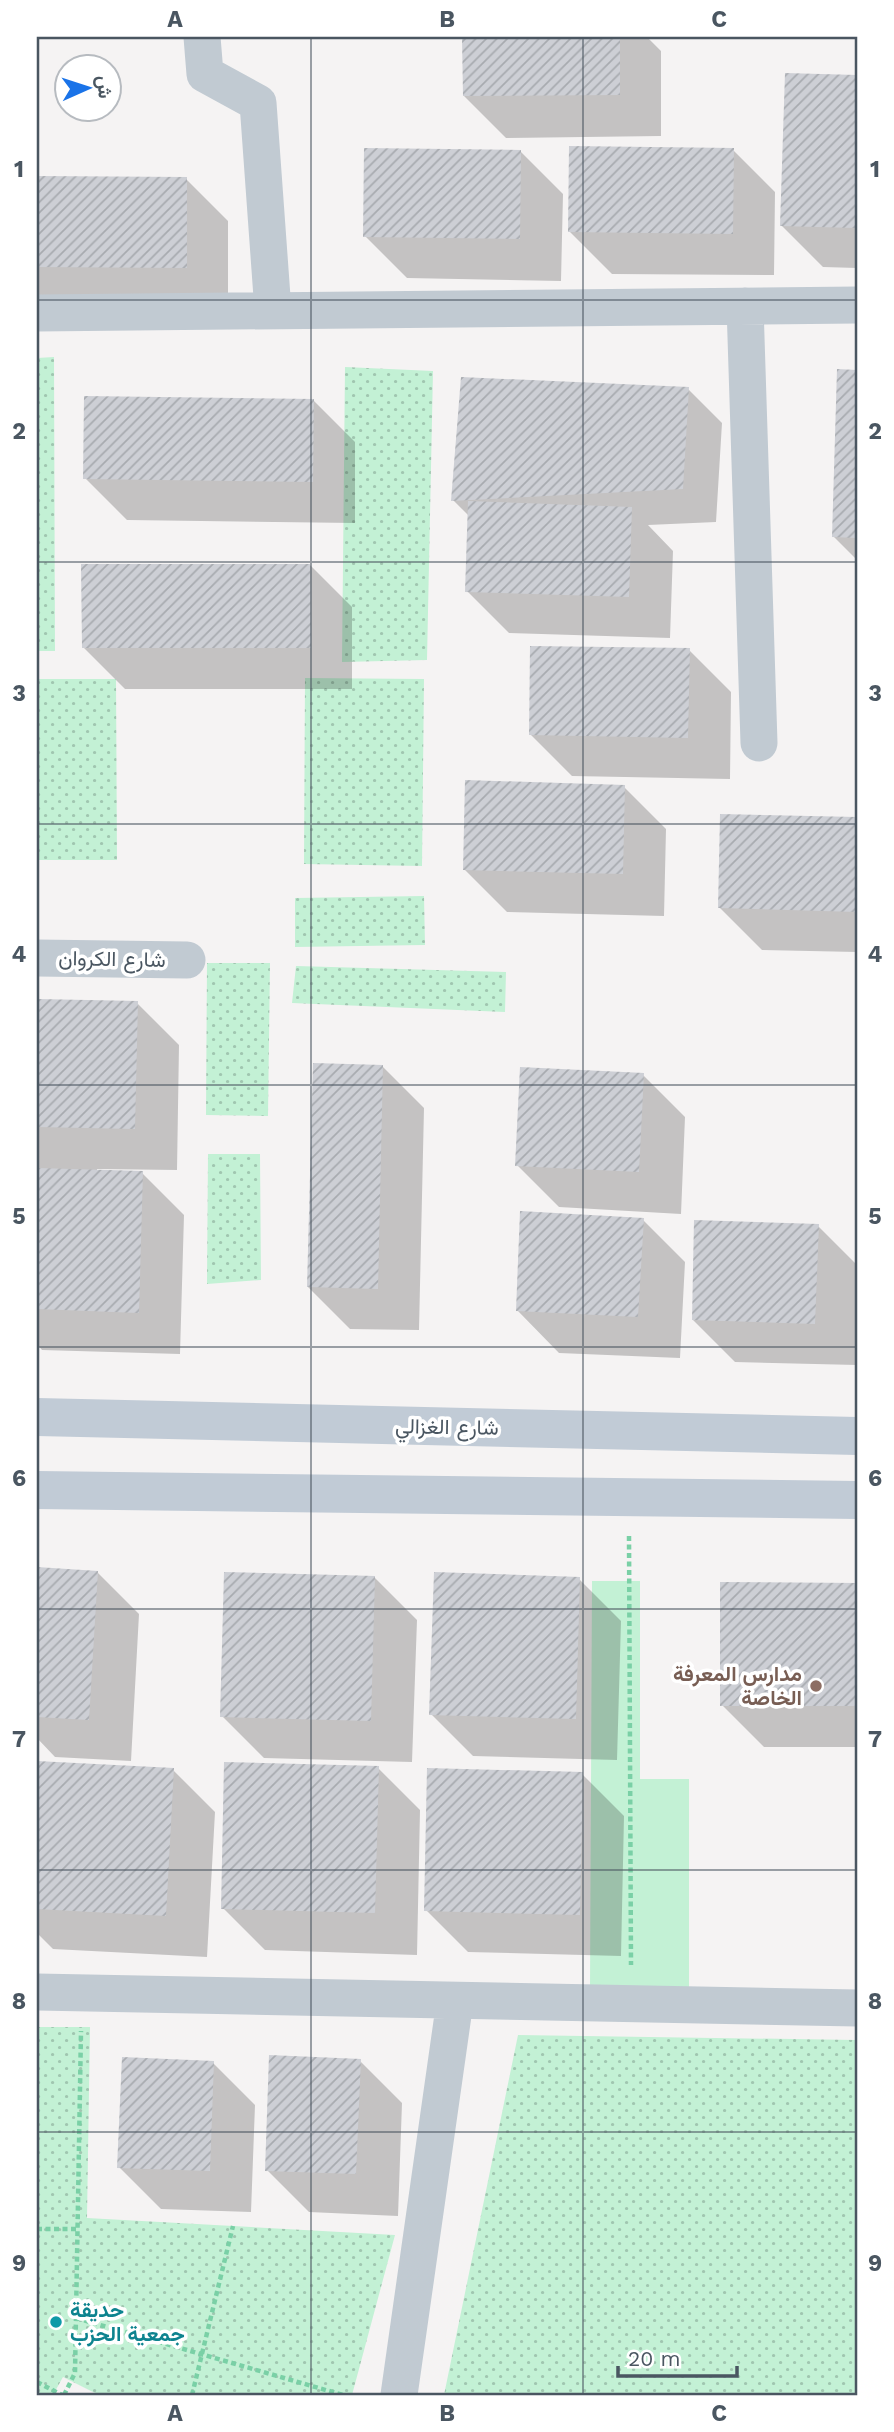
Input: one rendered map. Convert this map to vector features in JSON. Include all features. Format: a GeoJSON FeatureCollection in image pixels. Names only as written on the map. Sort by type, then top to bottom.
{"type":"FeatureCollection","features":[{"type":"Feature","properties":{"kind":"main road","name":"شارع الغزالي"},"geometry":{"type":"LineString","coordinates":[[37,1417],[857,1436]]}},
{"type":"Feature","properties":{"kind":"main road"},"geometry":{"type":"LineString","coordinates":[[37,1490],[857,1500]]}},
{"type":"Feature","properties":{"kind":"street"},"geometry":{"type":"LineString","coordinates":[[202,37],[205,74],[258,103],[273,311]]}},
{"type":"Feature","properties":{"kind":"street"},"geometry":{"type":"LineString","coordinates":[[37,313],[857,305]]}},
{"type":"Feature","properties":{"kind":"street"},"geometry":{"type":"LineString","coordinates":[[745,306],[759,743]]}},
{"type":"Feature","properties":{"kind":"street","name":"شارع الكروان"},"geometry":{"type":"LineString","coordinates":[[37,958],[187,960]]}},
{"type":"Feature","properties":{"kind":"street"},"geometry":{"type":"LineString","coordinates":[[37,1992],[857,2008]]}},
{"type":"Feature","properties":{"kind":"street"},"geometry":{"type":"LineString","coordinates":[[399,2395],[455,2001]]}},
{"type":"Feature","properties":{"kind":"path"},"geometry":{"type":"LineString","coordinates":[[628,1497],[632,2004]]}},
{"type":"Feature","properties":{"kind":"path"},"geometry":{"type":"LineString","coordinates":[[37,2382],[63,2395],[75,2373],[82,1993]]}},
{"type":"Feature","properties":{"kind":"path"},"geometry":{"type":"LineString","coordinates":[[192,2395],[233,2226]]}},
{"type":"Feature","properties":{"kind":"path"},"geometry":{"type":"LineString","coordinates":[[37,2229],[78,2230]]}},
{"type":"Feature","properties":{"kind":"path"},"geometry":{"type":"LineString","coordinates":[[76,2318],[343,2395]]}},
{"type":"Feature","properties":{"kind":"green space"},"geometry":{"type":"Polygon","coordinates":[[[54,357],[55,651],[37,651],[37,358],[54,357]]]}},
{"type":"Feature","properties":{"kind":"green space"},"geometry":{"type":"Polygon","coordinates":[[[345,367],[433,371],[427,660],[342,662],[345,367]]]}},
{"type":"Feature","properties":{"kind":"green space"},"geometry":{"type":"Polygon","coordinates":[[[305,678],[424,679],[422,866],[304,864],[305,678]]]}},
{"type":"Feature","properties":{"kind":"green space"},"geometry":{"type":"Polygon","coordinates":[[[37,679],[116,679],[117,860],[37,860],[37,679]]]}},
{"type":"Feature","properties":{"kind":"green space"},"geometry":{"type":"Polygon","coordinates":[[[424,896],[425,945],[295,947],[295,898],[424,896]]]}},
{"type":"Feature","properties":{"kind":"green space"},"geometry":{"type":"Polygon","coordinates":[[[207,963],[270,963],[268,1116],[206,1115],[207,963]]]}},
{"type":"Feature","properties":{"kind":"green space"},"geometry":{"type":"Polygon","coordinates":[[[296,966],[506,972],[505,1012],[292,1003],[296,966]]]}},
{"type":"Feature","properties":{"kind":"green space"},"geometry":{"type":"Polygon","coordinates":[[[208,1154],[260,1154],[261,1280],[207,1284],[208,1154]]]}},
{"type":"Feature","properties":{"kind":"green space"},"geometry":{"type":"Polygon","coordinates":[[[592,1581],[640,1581],[640,1779],[689,1779],[689,1989],[590,1988],[592,1581]]]}},
{"type":"Feature","properties":{"kind":"green space"},"geometry":{"type":"Polygon","coordinates":[[[37,2027],[90,2027],[87,2218],[395,2235],[352,2395],[99,2395],[63,2377],[53,2395],[37,2395],[37,2027]]]}},
{"type":"Feature","properties":{"kind":"green space"},"geometry":{"type":"Polygon","coordinates":[[[518,2035],[857,2040],[857,2395],[444,2395],[518,2035]]]}},
{"type":"Feature","properties":{"kind":"building"},"geometry":{"type":"Polygon","coordinates":[[[462,37],[620,37],[620,95],[463,96],[462,37]]]}},
{"type":"Feature","properties":{"kind":"building"},"geometry":{"type":"Polygon","coordinates":[[[785,73],[857,75],[856,228],[780,226],[785,73]]]}},
{"type":"Feature","properties":{"kind":"building"},"geometry":{"type":"Polygon","coordinates":[[[569,146],[734,148],[733,234],[568,232],[569,146]]]}},
{"type":"Feature","properties":{"kind":"building"},"geometry":{"type":"Polygon","coordinates":[[[364,148],[521,150],[520,239],[363,237],[364,148]]]}},
{"type":"Feature","properties":{"kind":"building"},"geometry":{"type":"Polygon","coordinates":[[[37,176],[187,177],[187,268],[37,267],[37,176]]]}},
{"type":"Feature","properties":{"kind":"building"},"geometry":{"type":"Polygon","coordinates":[[[837,369],[857,370],[857,538],[832,537],[837,369]]]}},
{"type":"Feature","properties":{"kind":"building"},"geometry":{"type":"Polygon","coordinates":[[[461,377],[689,387],[683,489],[451,501],[461,377]]]}},
{"type":"Feature","properties":{"kind":"building"},"geometry":{"type":"Polygon","coordinates":[[[84,396],[314,399],[313,482],[83,479],[84,396]]]}},
{"type":"Feature","properties":{"kind":"building"},"geometry":{"type":"Polygon","coordinates":[[[468,501],[632,507],[629,597],[465,592],[468,501]]]}},
{"type":"Feature","properties":{"kind":"building"},"geometry":{"type":"Polygon","coordinates":[[[81,564],[310,564],[311,648],[82,648],[81,564]]]}},
{"type":"Feature","properties":{"kind":"building"},"geometry":{"type":"Polygon","coordinates":[[[530,646],[690,648],[688,738],[529,735],[530,646]]]}},
{"type":"Feature","properties":{"kind":"building"},"geometry":{"type":"Polygon","coordinates":[[[465,780],[625,785],[623,874],[463,870],[465,780]]]}},
{"type":"Feature","properties":{"kind":"building"},"geometry":{"type":"Polygon","coordinates":[[[720,814],[857,817],[857,912],[718,908],[720,814]]]}},
{"type":"Feature","properties":{"kind":"building"},"geometry":{"type":"Polygon","coordinates":[[[37,999],[138,1001],[135,1129],[37,1127],[37,999]]]}},
{"type":"Feature","properties":{"kind":"building"},"geometry":{"type":"Polygon","coordinates":[[[313,1063],[383,1065],[378,1289],[307,1287],[313,1063]]]}},
{"type":"Feature","properties":{"kind":"building"},"geometry":{"type":"Polygon","coordinates":[[[520,1067],[644,1073],[639,1172],[515,1166],[520,1067]]]}},
{"type":"Feature","properties":{"kind":"building"},"geometry":{"type":"Polygon","coordinates":[[[37,1168],[143,1171],[139,1313],[37,1309],[37,1168]]]}},
{"type":"Feature","properties":{"kind":"building"},"geometry":{"type":"Polygon","coordinates":[[[520,1211],[644,1218],[638,1317],[516,1311],[520,1211]]]}},
{"type":"Feature","properties":{"kind":"building"},"geometry":{"type":"Polygon","coordinates":[[[694,1220],[819,1224],[815,1324],[692,1320],[694,1220]]]}},
{"type":"Feature","properties":{"kind":"building"},"geometry":{"type":"Polygon","coordinates":[[[37,1567],[98,1571],[89,1720],[37,1717],[37,1567]]]}},
{"type":"Feature","properties":{"kind":"building"},"geometry":{"type":"Polygon","coordinates":[[[224,1572],[375,1576],[371,1721],[220,1717],[224,1572]]]}},
{"type":"Feature","properties":{"kind":"building"},"geometry":{"type":"Polygon","coordinates":[[[434,1572],[580,1577],[576,1719],[429,1715],[434,1572]]]}},
{"type":"Feature","properties":{"kind":"building"},"geometry":{"type":"Polygon","coordinates":[[[720,1582],[857,1583],[857,1706],[720,1706],[720,1582]]]}},
{"type":"Feature","properties":{"kind":"building"},"geometry":{"type":"Polygon","coordinates":[[[37,1761],[174,1768],[166,1916],[37,1909],[37,1761]]]}},
{"type":"Feature","properties":{"kind":"building"},"geometry":{"type":"Polygon","coordinates":[[[224,1762],[379,1766],[375,1913],[221,1909],[224,1762]]]}},
{"type":"Feature","properties":{"kind":"building"},"geometry":{"type":"Polygon","coordinates":[[[427,1768],[583,1772],[580,1915],[424,1911],[427,1768]]]}},
{"type":"Feature","properties":{"kind":"building"},"geometry":{"type":"Polygon","coordinates":[[[269,2055],[361,2059],[356,2174],[265,2171],[269,2055]]]}},
{"type":"Feature","properties":{"kind":"building"},"geometry":{"type":"Polygon","coordinates":[[[122,2057],[214,2061],[210,2171],[117,2168],[122,2057]]]}},
{"type":"Feature","properties":{"kind":"place","name":"مدارس المعرفة الخاصة"},"geometry":{"type":"Point","coordinates":[816,1686]}},
{"type":"Feature","properties":{"kind":"place","name":"حديقة جمعية الحزب"},"geometry":{"type":"Point","coordinates":[56,2322]}}]}
